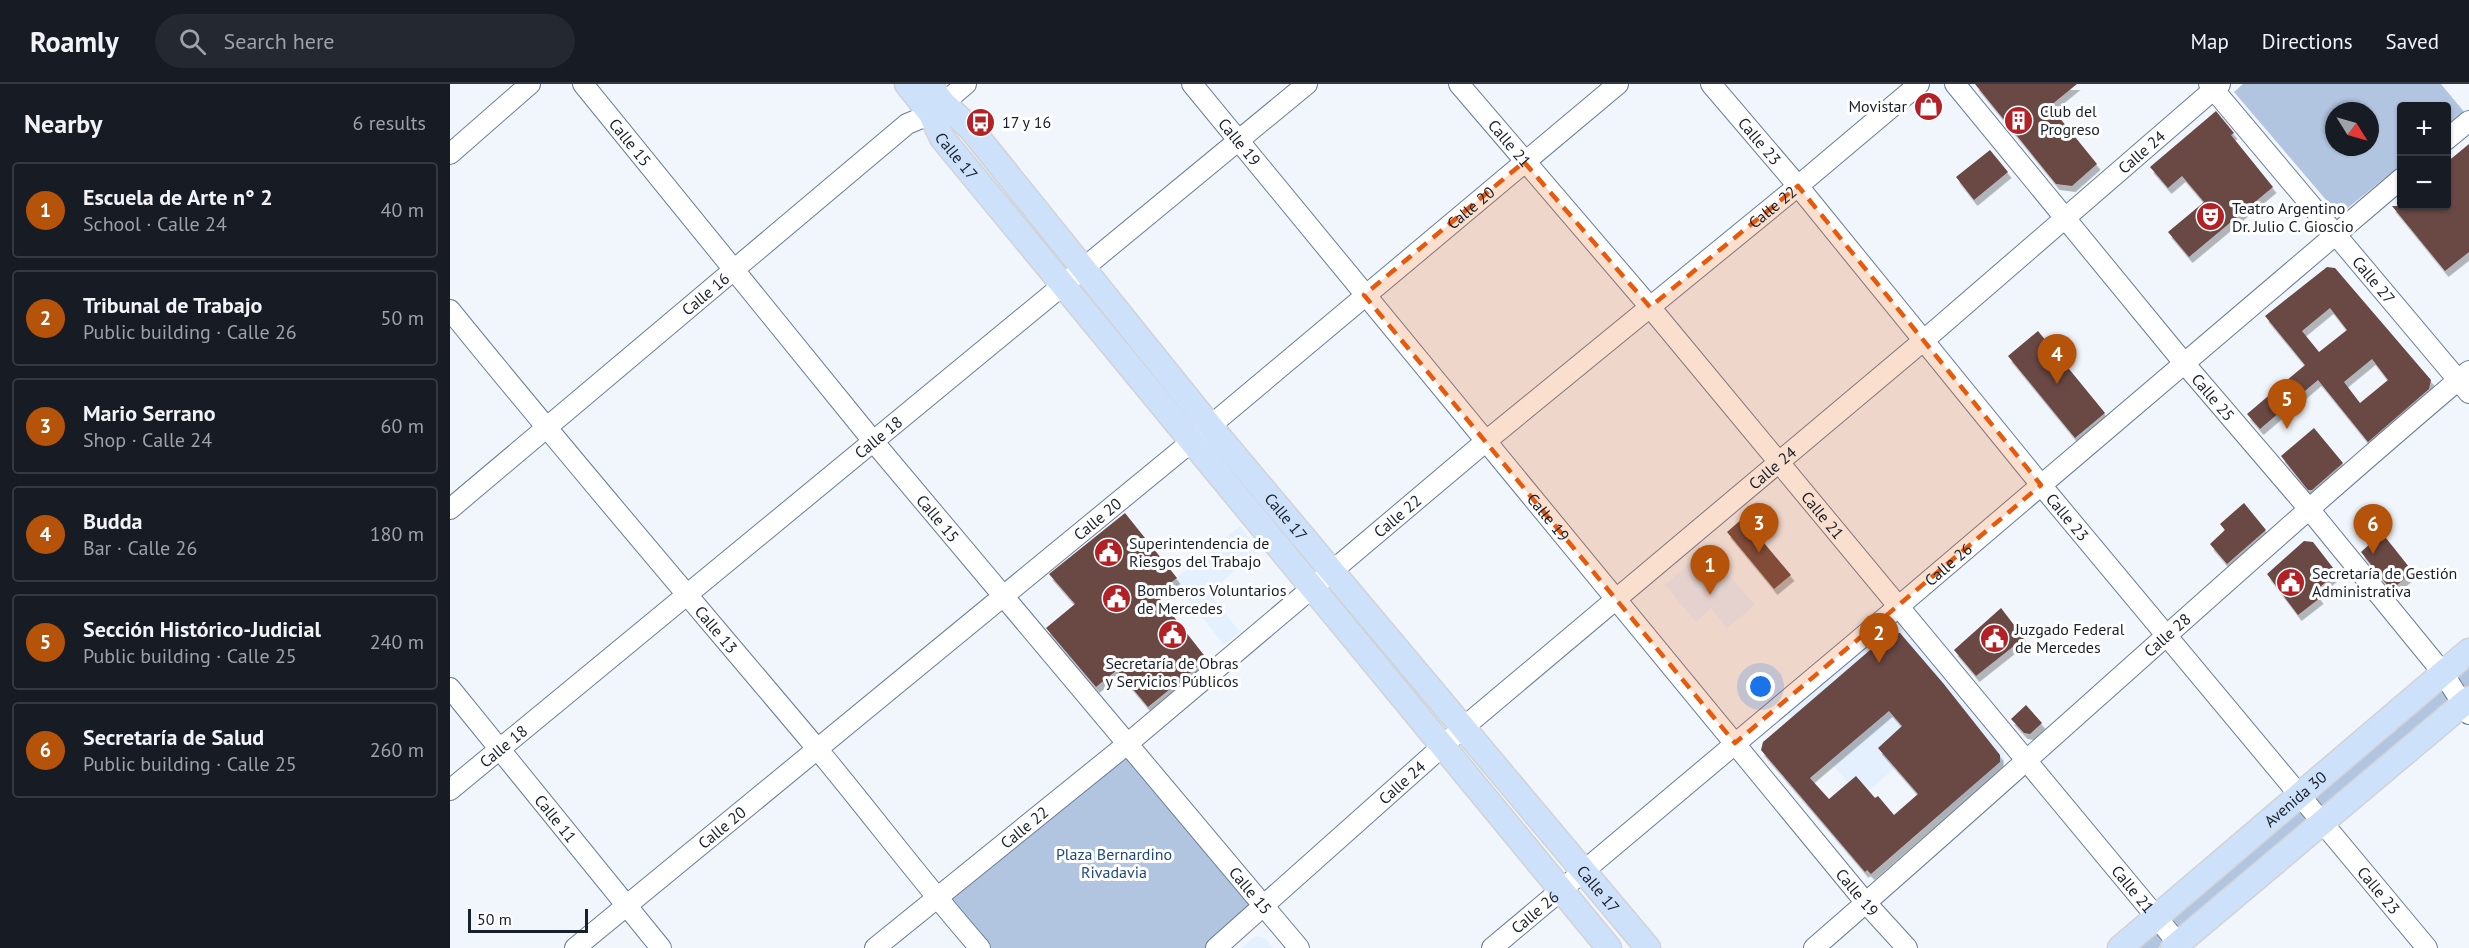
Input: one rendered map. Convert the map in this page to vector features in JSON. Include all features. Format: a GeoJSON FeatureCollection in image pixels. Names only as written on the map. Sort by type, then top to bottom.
{"type":"FeatureCollection","features":[{"type":"Feature","properties":{"kind":"main road","name":"Calle 17"},"geometry":{"type":"LineString","coordinates":[[916,85],[937,109],[962,119],[1210,426],[1648,948]]}},
{"type":"Feature","properties":{"kind":"main road","name":"Calle 17"},"geometry":{"type":"LineString","coordinates":[[937,109],[942,138],[1609,948]]}},
{"type":"Feature","properties":{"kind":"main road","name":"Avenida 30"},"geometry":{"type":"LineString","coordinates":[[2120,948],[2469,651]]}},
{"type":"Feature","properties":{"kind":"main road"},"geometry":{"type":"LineString","coordinates":[[2178,947],[2322,822],[2467,706]]}},
{"type":"Feature","properties":{"kind":"street"},"geometry":{"type":"LineString","coordinates":[[450,154],[530,84]]}},
{"type":"Feature","properties":{"kind":"street","name":"Calle 15"},"geometry":{"type":"LineString","coordinates":[[583,84],[873,441],[1005,596],[1126,745],[1299,948]]}},
{"type":"Feature","properties":{"kind":"street","name":"Calle 16"},"geometry":{"type":"LineString","coordinates":[[450,509],[908,124],[937,109],[966,84]]}},
{"type":"Feature","properties":{"kind":"street","name":"Calle 19"},"geometry":{"type":"LineString","coordinates":[[1192,84],[1616,601],[1866,903],[1907,948]]}},
{"type":"Feature","properties":{"kind":"street","name":"Calle 18"},"geometry":{"type":"LineString","coordinates":[[450,789],[1307,84]]}},
{"type":"Feature","properties":{"kind":"street","name":"Calle 21"},"geometry":{"type":"LineString","coordinates":[[1459,84],[1650,307],[2157,918],[2178,947]]}},
{"type":"Feature","properties":{"kind":"street","name":"Calle 20"},"geometry":{"type":"LineString","coordinates":[[575,948],[1191,442],[1364,294],[1618,84]]}},
{"type":"Feature","properties":{"kind":"street","name":"Calle 23"},"geometry":{"type":"LineString","coordinates":[[1711,84],[1798,186],[2040,485],[2427,948]]}},
{"type":"Feature","properties":{"kind":"street","name":"Calle 22"},"geometry":{"type":"LineString","coordinates":[[875,948],[1126,745],[1334,572],[1485,442],[1919,84]]}},
{"type":"Feature","properties":{"kind":"street","name":"Calle 25"},"geometry":{"type":"LineString","coordinates":[[1955,84],[2184,363],[2309,509],[2467,706]]}},
{"type":"Feature","properties":{"kind":"street","name":"Calle 24"},"geometry":{"type":"LineString","coordinates":[[1216,948],[1464,727],[1616,601],[2066,218],[2214,86]]}},
{"type":"Feature","properties":{"kind":"street","name":"Calle 27"},"geometry":{"type":"LineString","coordinates":[[2214,86],[2465,381]]}},
{"type":"Feature","properties":{"kind":"street"},"geometry":{"type":"LineString","coordinates":[[2451,136],[2469,121]]}},
{"type":"Feature","properties":{"kind":"street","name":"Calle 26"},"geometry":{"type":"LineString","coordinates":[[1492,948],[1898,607],[2397,182]]}},
{"type":"Feature","properties":{"kind":"street","name":"Calle 13"},"geometry":{"type":"LineString","coordinates":[[450,310],[546,428],[816,748],[936,898],[980,948]]}},
{"type":"Feature","properties":{"kind":"street","name":"Calle 28"},"geometry":{"type":"LineString","coordinates":[[1814,948],[2309,509],[2465,381]]}},
{"type":"Feature","properties":{"kind":"street","name":"Calle 11"},"geometry":{"type":"LineString","coordinates":[[450,688],[661,948]]}},
{"type":"Feature","properties":{"kind":"highlighted area"},"geometry":{"type":"Polygon","coordinates":[[[1524,162],[1650,307],[1798,186],[2041,485],[1735,743],[1364,295],[1524,162]]]}},
{"type":"Feature","properties":{"kind":"shaded area"},"geometry":{"type":"Polygon","coordinates":[[[1240,526],[1259,551],[1209,593],[1240,632],[1224,645],[1173,581],[1240,526]]]}},
{"type":"Feature","properties":{"kind":"shaded area"},"geometry":{"type":"Polygon","coordinates":[[[1706,549],[1755,605],[1727,628],[1711,608],[1696,622],[1665,585],[1706,549]]]}},
{"type":"Feature","properties":{"kind":"shaded area"},"geometry":{"type":"Polygon","coordinates":[[[1897,622],[2004,753],[2004,764],[1939,820],[1895,768],[1861,798],[1789,714],[1897,622]]]}},
{"type":"Feature","properties":{"kind":"shaded area"},"geometry":{"type":"Polygon","coordinates":[[[1256,936],[1265,938],[1273,948],[1241,948],[1256,936]]]}},
{"type":"Feature","properties":{"kind":"green space"},"geometry":{"type":"Polygon","coordinates":[[[2243,84],[2441,84],[2465,113],[2451,125],[2451,102],[2397,102],[2397,168],[2339,215],[2234,92],[2243,84]]]}},
{"type":"Feature","properties":{"kind":"green space"},"geometry":{"type":"Polygon","coordinates":[[[2469,668],[2469,689],[2158,948],[2135,948],[2469,668]]]}},
{"type":"Feature","properties":{"kind":"green space","name":"Plaza Bernardino Rivadavia"},"geometry":{"type":"Polygon","coordinates":[[[1126,745],[1264,907],[1216,948],[980,948],[936,898],[1126,745]]]}},
{"type":"Feature","properties":{"kind":"building"},"geometry":{"type":"Polygon","coordinates":[[[1975,84],[2077,84],[2050,106],[2097,164],[2072,186],[2056,184],[1975,84]]]}},
{"type":"Feature","properties":{"kind":"building"},"geometry":{"type":"Polygon","coordinates":[[[2216,111],[2234,133],[2231,135],[2273,187],[2189,257],[2168,232],[2204,202],[2182,176],[2168,188],[2150,167],[2216,111]]]}},
{"type":"Feature","properties":{"kind":"building"},"geometry":{"type":"Polygon","coordinates":[[[2469,144],[2469,252],[2445,271],[2392,206],[2397,206],[2397,210],[2451,210],[2451,159],[2469,144]]]}},
{"type":"Feature","properties":{"kind":"building"},"geometry":{"type":"Polygon","coordinates":[[[1990,150],[2008,172],[1974,200],[1956,177],[1990,150]]]}},
{"type":"Feature","properties":{"kind":"building"},"geometry":{"type":"Polygon","coordinates":[[[2327,267],[2335,268],[2431,380],[2429,389],[2368,442],[2318,380],[2260,429],[2247,414],[2305,365],[2265,316],[2327,267]],[[2330,308],[2302,331],[2319,352],[2347,330],[2330,308]],[[2372,359],[2344,382],[2360,403],[2388,380],[2372,359]]]}},
{"type":"Feature","properties":{"kind":"building"},"geometry":{"type":"Polygon","coordinates":[[[2038,331],[2105,413],[2075,438],[2008,356],[2038,331]]]}},
{"type":"Feature","properties":{"kind":"building"},"geometry":{"type":"Polygon","coordinates":[[[2314,428],[2343,463],[2312,490],[2308,490],[2281,456],[2314,428]]]}},
{"type":"Feature","properties":{"kind":"building"},"geometry":{"type":"Polygon","coordinates":[[[2244,503],[2266,530],[2227,564],[2210,544],[2225,530],[2220,524],[2244,503]]]}},
{"type":"Feature","properties":{"kind":"building","name":"Bomberos Voluntarios de Mercedes"},"geometry":{"type":"Polygon","coordinates":[[[1125,513],[1177,578],[1156,594],[1207,659],[1148,707],[1117,670],[1096,687],[1046,628],[1075,604],[1049,574],[1125,513]]]}},
{"type":"Feature","properties":{"kind":"building"},"geometry":{"type":"Polygon","coordinates":[[[1743,518],[1791,575],[1774,589],[1727,532],[1743,518]]]}},
{"type":"Feature","properties":{"kind":"building"},"geometry":{"type":"Polygon","coordinates":[[[2382,533],[2413,572],[2391,590],[2361,552],[2382,533]]]}},
{"type":"Feature","properties":{"kind":"building"},"geometry":{"type":"Polygon","coordinates":[[[2304,541],[2313,542],[2337,573],[2315,591],[2320,598],[2298,615],[2267,574],[2304,541]]]}},
{"type":"Feature","properties":{"kind":"building"},"geometry":{"type":"Polygon","coordinates":[[[2001,608],[2024,638],[1976,676],[1954,650],[2001,608]]]}},
{"type":"Feature","properties":{"kind":"building"},"geometry":{"type":"Polygon","coordinates":[[[1891,632],[1900,633],[1943,683],[2000,755],[2000,762],[1871,874],[1867,870],[1865,872],[1761,750],[1763,742],[1891,632]],[[1889,711],[1810,778],[1829,799],[1856,776],[1894,815],[1918,794],[1878,748],[1902,726],[1889,711]]]}},
{"type":"Feature","properties":{"kind":"building"},"geometry":{"type":"Polygon","coordinates":[[[2026,705],[2042,723],[2030,734],[2024,733],[2011,719],[2026,705]]]}},
{"type":"Feature","properties":{"kind":"place","name":"Movistar"},"geometry":{"type":"Point","coordinates":[1928,106]}},
{"type":"Feature","properties":{"kind":"place","name":"Club del Progreso"},"geometry":{"type":"Point","coordinates":[2019,120]}},
{"type":"Feature","properties":{"kind":"place","name":"17 y 16"},"geometry":{"type":"Point","coordinates":[981,122]}},
{"type":"Feature","properties":{"kind":"place","name":"Teatro Argentino Dr. Julio C. Gioscio"},"geometry":{"type":"Point","coordinates":[2211,217]}},
{"type":"Feature","properties":{"kind":"place","name":"Budda"},"geometry":{"type":"Point","coordinates":[2057,384]}},
{"type":"Feature","properties":{"kind":"place","name":"Sección Histórico-Judicial"},"geometry":{"type":"Point","coordinates":[2287,429]}},
{"type":"Feature","properties":{"kind":"place","name":"Superintendencia de Riesgos del Trabajo"},"geometry":{"type":"Point","coordinates":[1108,552]}},
{"type":"Feature","properties":{"kind":"place","name":"Mario Serrano"},"geometry":{"type":"Point","coordinates":[1759,553]}},
{"type":"Feature","properties":{"kind":"place","name":"Secretaría de Salud"},"geometry":{"type":"Point","coordinates":[2373,554]}},
{"type":"Feature","properties":{"kind":"place","name":"Secretaría de Gestión Administrativa"},"geometry":{"type":"Point","coordinates":[2291,582]}},
{"type":"Feature","properties":{"kind":"place","name":"Escuela de Arte n° 2"},"geometry":{"type":"Point","coordinates":[1710,595]}},
{"type":"Feature","properties":{"kind":"place","name":"Bomberos Voluntarios de Mercedes"},"geometry":{"type":"Point","coordinates":[1116,599]}},
{"type":"Feature","properties":{"kind":"place","name":"Secretaría de Obras y Servicios Públicos"},"geometry":{"type":"Point","coordinates":[1172,635]}},
{"type":"Feature","properties":{"kind":"place","name":"Juzgado Federal de Mercedes"},"geometry":{"type":"Point","coordinates":[1994,638]}},
{"type":"Feature","properties":{"kind":"place","name":"Tribunal de Trabajo"},"geometry":{"type":"Point","coordinates":[1879,663]}}]}
